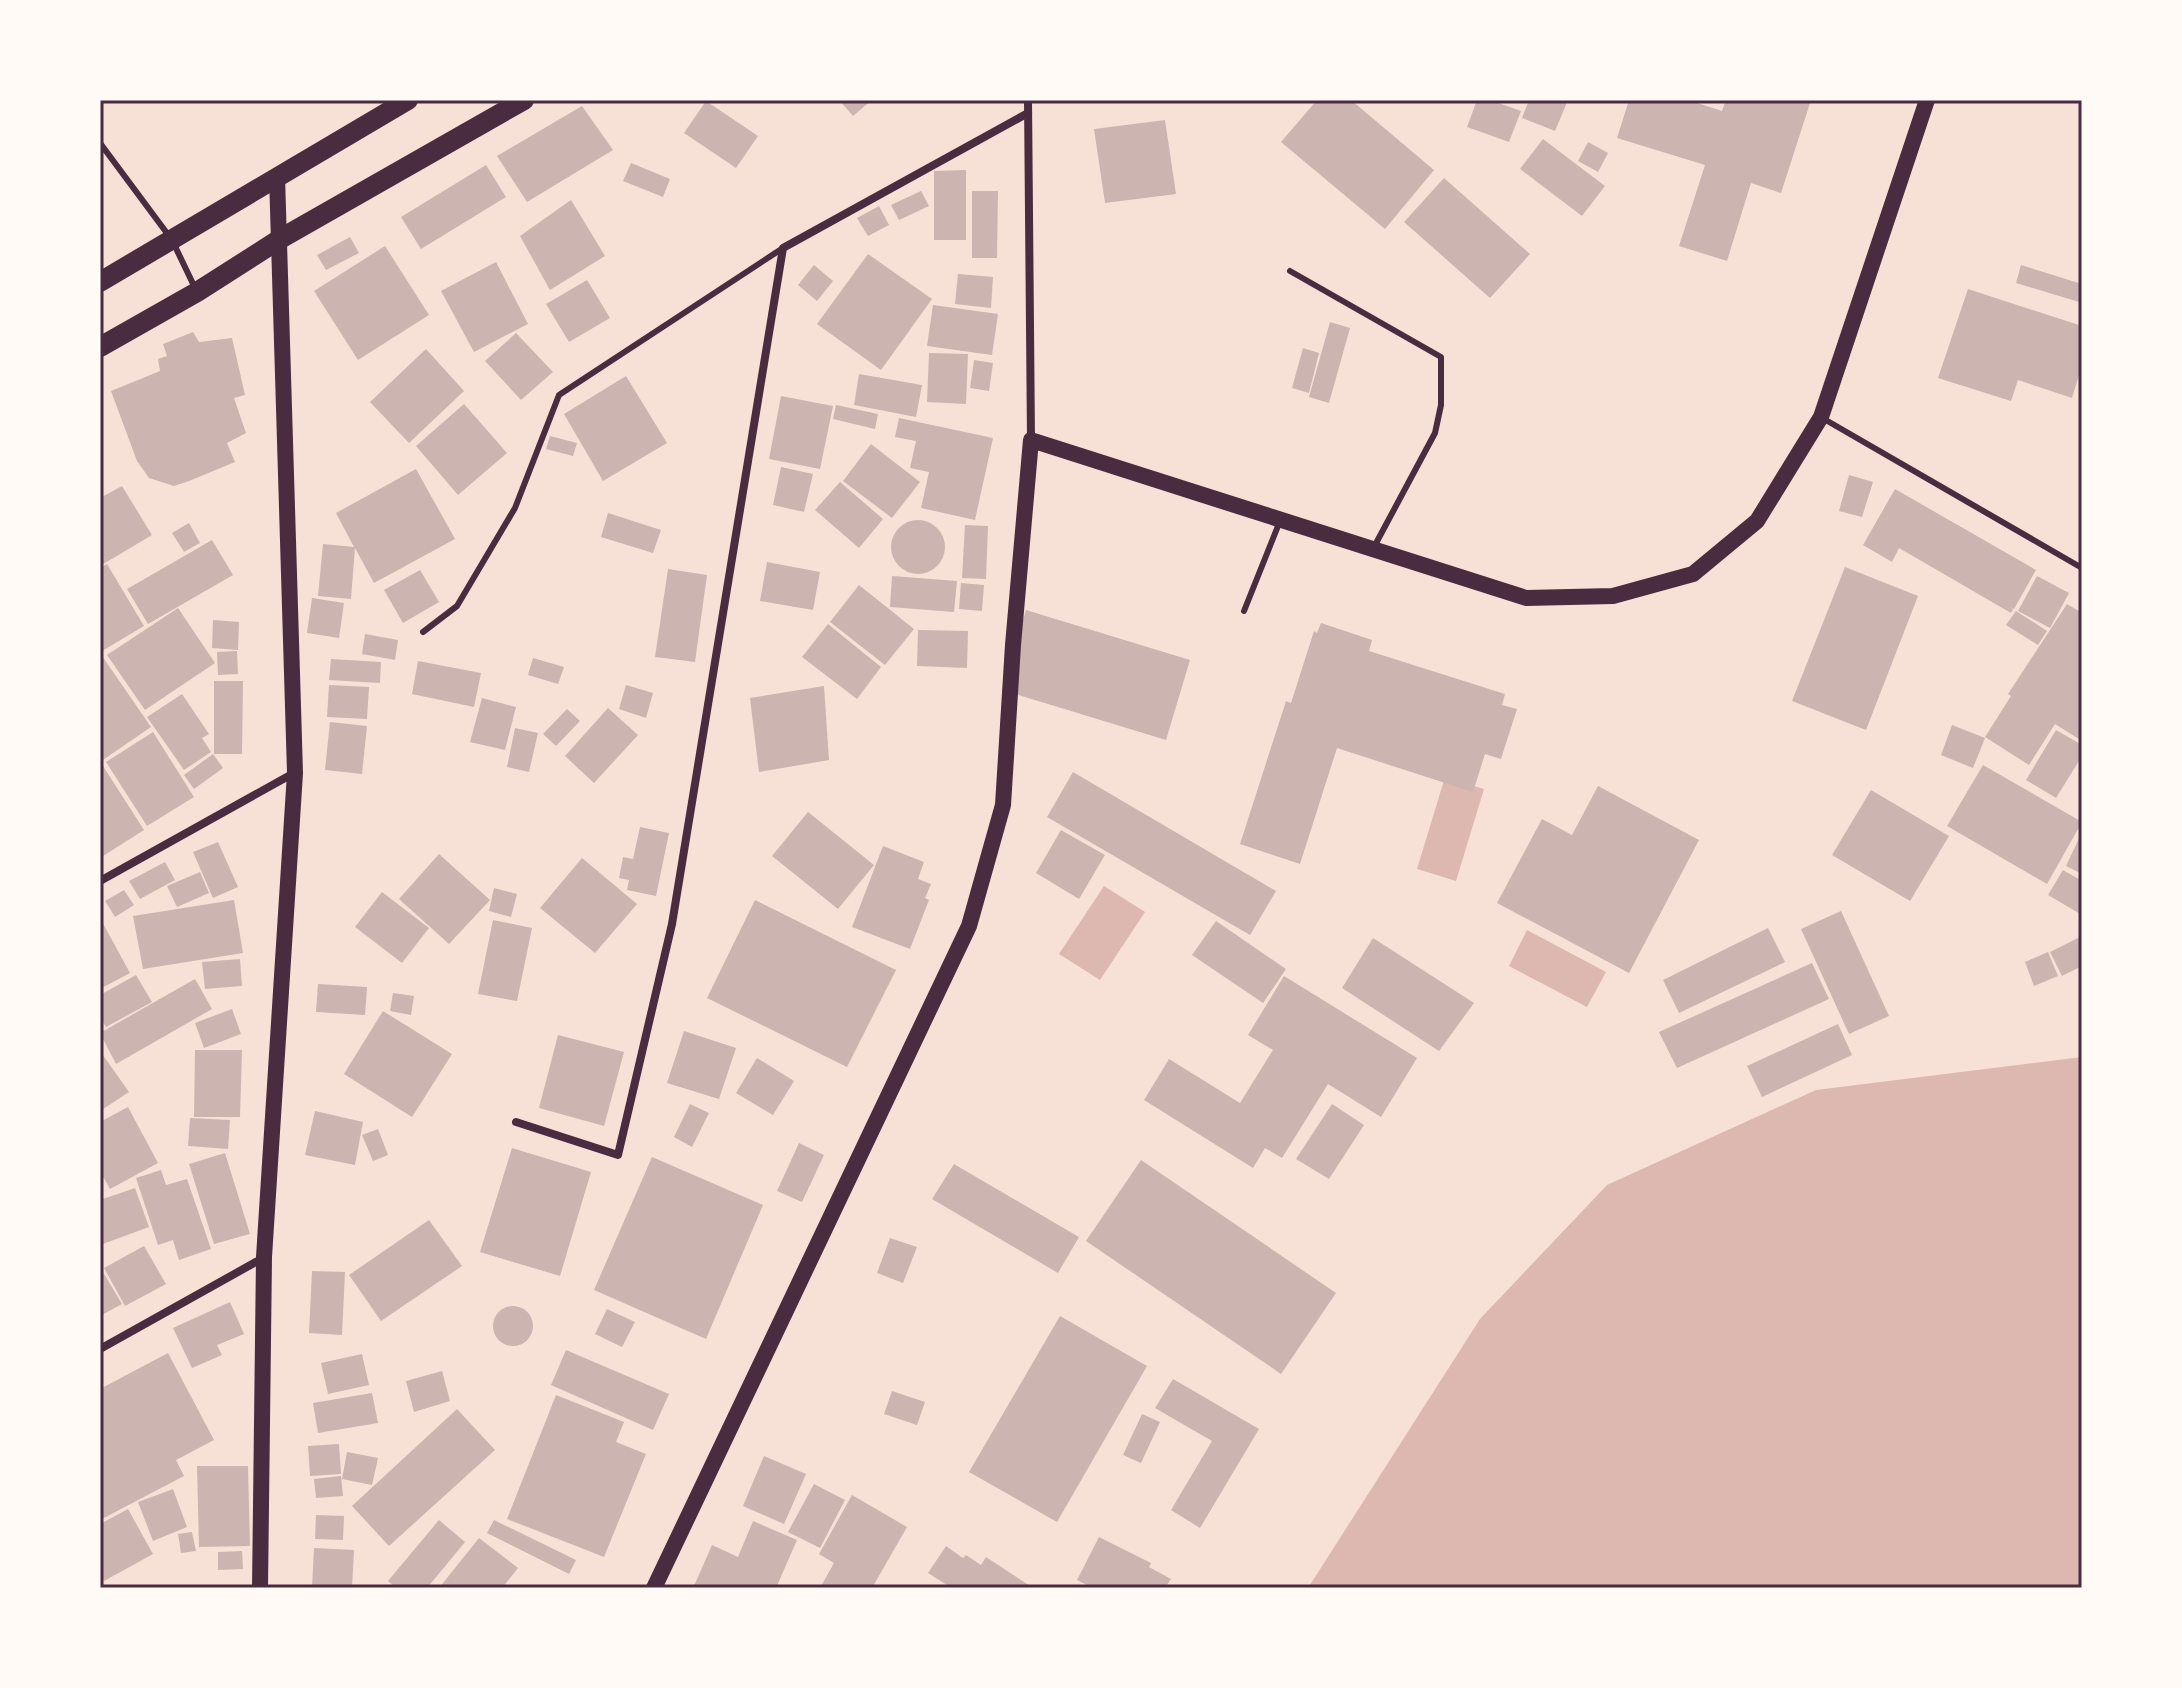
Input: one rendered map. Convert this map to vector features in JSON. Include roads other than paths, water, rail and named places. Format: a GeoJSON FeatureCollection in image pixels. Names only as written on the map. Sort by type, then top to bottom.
{"type":"FeatureCollection","features":[{"type":"Feature","properties":{"kind":"main road"},"geometry":{"type":"LineString","coordinates":[[100,282],[408,100]]}},
{"type":"Feature","properties":{"kind":"main road"},"geometry":{"type":"LineString","coordinates":[[100,347],[197,292],[280,239],[524,100]]}},
{"type":"Feature","properties":{"kind":"main road"},"geometry":{"type":"LineString","coordinates":[[654,1588],[969,926],[1003,805],[1031,440],[1526,598],[1613,596],[1693,574],[1757,521],[1821,417],[1927,100]]}},
{"type":"Feature","properties":{"kind":"main road"},"geometry":{"type":"LineString","coordinates":[[260,1588],[264,1257],[295,773],[277,176]]}},
{"type":"Feature","properties":{"kind":"street"},"geometry":{"type":"LineString","coordinates":[[1028,100],[1031,440]]}},
{"type":"Feature","properties":{"kind":"street"},"geometry":{"type":"LineString","coordinates":[[516,1122],[618,1155],[672,924],[783,248],[1028,113]]}},
{"type":"Feature","properties":{"kind":"street"},"geometry":{"type":"LineString","coordinates":[[100,881],[295,773]]}},
{"type":"Feature","properties":{"kind":"street"},"geometry":{"type":"LineString","coordinates":[[100,1349],[264,1257]]}},
{"type":"Feature","properties":{"kind":"lane"},"geometry":{"type":"LineString","coordinates":[[100,143],[172,240],[197,292]]}},
{"type":"Feature","properties":{"kind":"lane"},"geometry":{"type":"LineString","coordinates":[[423,632],[457,606],[515,508],[559,395],[783,248]]}},
{"type":"Feature","properties":{"kind":"lane"},"geometry":{"type":"LineString","coordinates":[[1290,271],[1441,357],[1441,405],[1435,433],[1372,551]]}},
{"type":"Feature","properties":{"kind":"lane"},"geometry":{"type":"LineString","coordinates":[[1821,417],[2082,568]]}},
{"type":"Feature","properties":{"kind":"lane"},"geometry":{"type":"LineString","coordinates":[[1244,611],[1281,520]]}}]}
